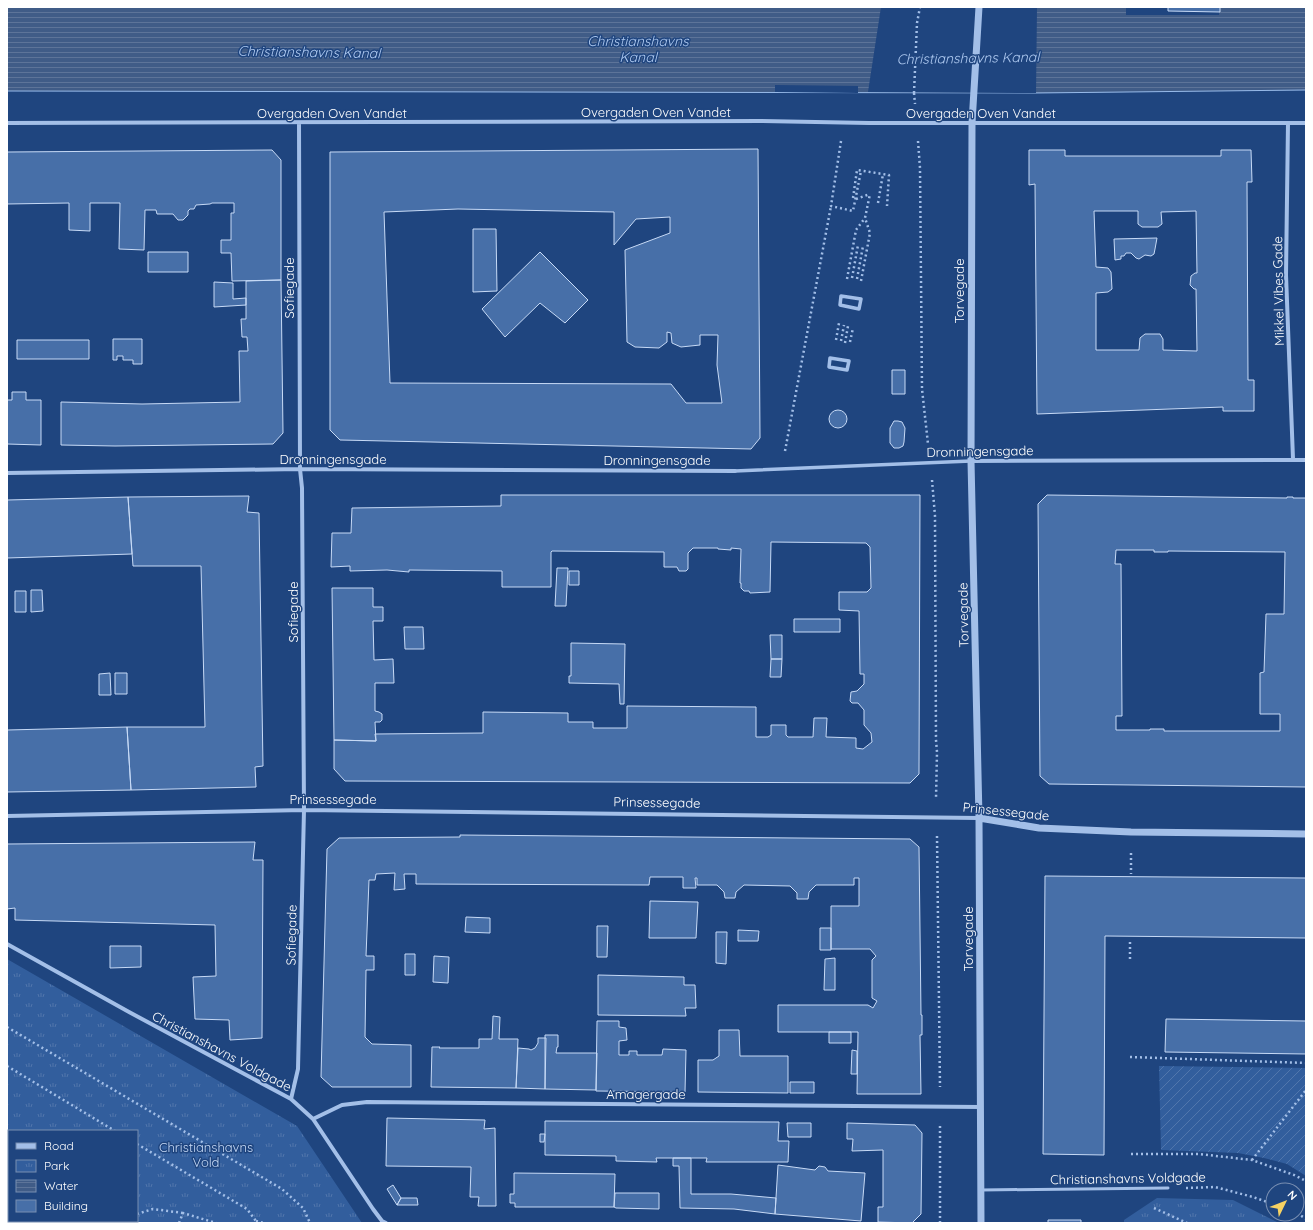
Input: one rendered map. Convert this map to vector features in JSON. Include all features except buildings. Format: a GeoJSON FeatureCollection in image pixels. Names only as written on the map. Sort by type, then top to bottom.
{"type":"FeatureCollection","features":[{"type":"Feature","properties":{"kind":"street","name":"Torvegade"},"geometry":{"type":"LineString","coordinates":[[979,7],[972,123],[971,461],[979,818],[981,1223]]}},
{"type":"Feature","properties":{"kind":"street","name":"Overgaden Oven Vandet"},"geometry":{"type":"LineString","coordinates":[[7,123],[761,121],[844,123],[1306,123]]}},
{"type":"Feature","properties":{"kind":"street","name":"Sofiegade"},"geometry":{"type":"LineString","coordinates":[[291,1099],[298,1070],[304,810],[302,488],[300,469],[299,123]]}},
{"type":"Feature","properties":{"kind":"street","name":"Mikkel Vibes Gade"},"geometry":{"type":"LineString","coordinates":[[1288,123],[1286,275],[1293,459]]}},
{"type":"Feature","properties":{"kind":"street"},"geometry":{"type":"LineString","coordinates":[[842,296],[848,297],[861,299],[859,309],[840,305],[842,296]]}},
{"type":"Feature","properties":{"kind":"street"},"geometry":{"type":"LineString","coordinates":[[830,358],[837,359],[849,361],[847,370],[829,367],[830,358]]}},
{"type":"Feature","properties":{"kind":"street","name":"Dronningensgade"},"geometry":{"type":"LineString","coordinates":[[7,472],[300,469],[735,471],[971,461],[1306,460]]}},
{"type":"Feature","properties":{"kind":"street","name":"Prinsessegade"},"geometry":{"type":"LineString","coordinates":[[7,816],[304,810],[979,818],[1039,828],[1131,832],[1306,834]]}},
{"type":"Feature","properties":{"kind":"street","name":"Christianshavns Voldgade"},"geometry":{"type":"LineString","coordinates":[[7,944],[122,1009],[291,1099],[313,1119],[373,1209],[382,1221],[386,1223]]}},
{"type":"Feature","properties":{"kind":"street","name":"Amagergade"},"geometry":{"type":"LineString","coordinates":[[313,1119],[342,1105],[367,1102],[981,1107]]}},
{"type":"Feature","properties":{"kind":"lane","name":"Christianshavns Voldgade"},"geometry":{"type":"LineString","coordinates":[[981,1190],[1168,1188]]}},
{"type":"Feature","properties":{"kind":"path"},"geometry":{"type":"LineString","coordinates":[[920,7],[917,23],[914,93],[920,168],[922,389],[935,516],[940,1223]]}},
{"type":"Feature","properties":{"kind":"path"},"geometry":{"type":"LineString","coordinates":[[782,468],[844,123]]}},
{"type":"Feature","properties":{"kind":"path"},"geometry":{"type":"LineString","coordinates":[[830,206],[853,211],[854,199],[861,171],[889,175],[887,206]]}},
{"type":"Feature","properties":{"kind":"path"},"geometry":{"type":"LineString","coordinates":[[878,203],[883,174]]}},
{"type":"Feature","properties":{"kind":"path"},"geometry":{"type":"LineString","coordinates":[[854,199],[870,194],[868,208]]}},
{"type":"Feature","properties":{"kind":"path"},"geometry":{"type":"LineString","coordinates":[[844,296],[856,230],[865,218],[869,201]]}},
{"type":"Feature","properties":{"kind":"path"},"geometry":{"type":"LineString","coordinates":[[858,299],[870,233],[865,218]]}},
{"type":"Feature","properties":{"kind":"path"},"geometry":{"type":"LineString","coordinates":[[848,297],[858,245]]}},
{"type":"Feature","properties":{"kind":"path"},"geometry":{"type":"LineString","coordinates":[[853,298],[863,246]]}},
{"type":"Feature","properties":{"kind":"path"},"geometry":{"type":"LineString","coordinates":[[837,359],[844,322]]}},
{"type":"Feature","properties":{"kind":"path"},"geometry":{"type":"LineString","coordinates":[[842,360],[849,322]]}},
{"type":"Feature","properties":{"kind":"path"},"geometry":{"type":"LineString","coordinates":[[1130,939],[1130,959]]}},
{"type":"Feature","properties":{"kind":"path"},"geometry":{"type":"LineString","coordinates":[[7,1027],[282,1188],[302,1208],[310,1223]]}},
{"type":"Feature","properties":{"kind":"path"},"geometry":{"type":"LineString","coordinates":[[1130,1057],[1306,1063]]}},
{"type":"Feature","properties":{"kind":"path"},"geometry":{"type":"LineString","coordinates":[[7,1066],[113,1130]]}},
{"type":"Feature","properties":{"kind":"path"},"geometry":{"type":"LineString","coordinates":[[1252,1160],[1306,1090]]}},
{"type":"Feature","properties":{"kind":"path"},"geometry":{"type":"LineString","coordinates":[[138,1145],[247,1209],[256,1222],[264,1223]]}},
{"type":"Feature","properties":{"kind":"path"},"geometry":{"type":"LineString","coordinates":[[1131,1154],[1199,1154],[1252,1160],[1294,1175],[1306,1181]]}},
{"type":"Feature","properties":{"kind":"path","name":"Christianshavns Voldgade"},"geometry":{"type":"LineString","coordinates":[[1168,1188],[1215,1188],[1265,1201]]}},
{"type":"Feature","properties":{"kind":"path"},"geometry":{"type":"LineString","coordinates":[[138,1214],[153,1209],[182,1213],[216,1223]]}},
{"type":"Feature","properties":{"kind":"path"},"geometry":{"type":"LineString","coordinates":[[179,1223],[182,1213]]}},
{"type":"Feature","properties":{"kind":"green space","name":"Christianshavns Vold"},"geometry":{"type":"Polygon","coordinates":[[[7,959],[297,1126],[362,1223],[49,1223],[138,1222],[138,1130],[8,1130],[8,1174],[7,959]]]}},
{"type":"Feature","properties":{"kind":"green space"},"geometry":{"type":"Polygon","coordinates":[[[1159,1066],[1306,1068],[1306,1176],[1287,1164],[1238,1153],[1161,1150],[1159,1066]]]}},
{"type":"Feature","properties":{"kind":"green space"},"geometry":{"type":"Polygon","coordinates":[[[1157,1198],[1233,1200],[1265,1216],[1265,1222],[1279,1223],[1124,1223],[1124,1220],[1157,1198]]]}},
{"type":"Feature","properties":{"kind":"water","name":"Christianshavns Kanal"},"geometry":{"type":"Polygon","coordinates":[[[7,7],[1306,7],[1306,90],[1036,93],[7,91],[7,7]]]}},
{"type":"Feature","properties":{"kind":"water"},"geometry":{"type":"Polygon","coordinates":[[[7,1173],[8,1222],[49,1223],[7,1223],[7,1173]]]}},
{"type":"Feature","properties":{"kind":"pier"},"geometry":{"type":"Polygon","coordinates":[[[881,7],[1037,7],[1036,93],[868,92],[881,7]]]}},
{"type":"Feature","properties":{"kind":"pier"},"geometry":{"type":"Polygon","coordinates":[[[1120,7],[1220,7],[1219,15],[1126,15],[1126,8],[1120,7]]]}},
{"type":"Feature","properties":{"kind":"pier"},"geometry":{"type":"Polygon","coordinates":[[[775,85],[858,86],[858,93],[775,92],[775,85]]]}}]}
